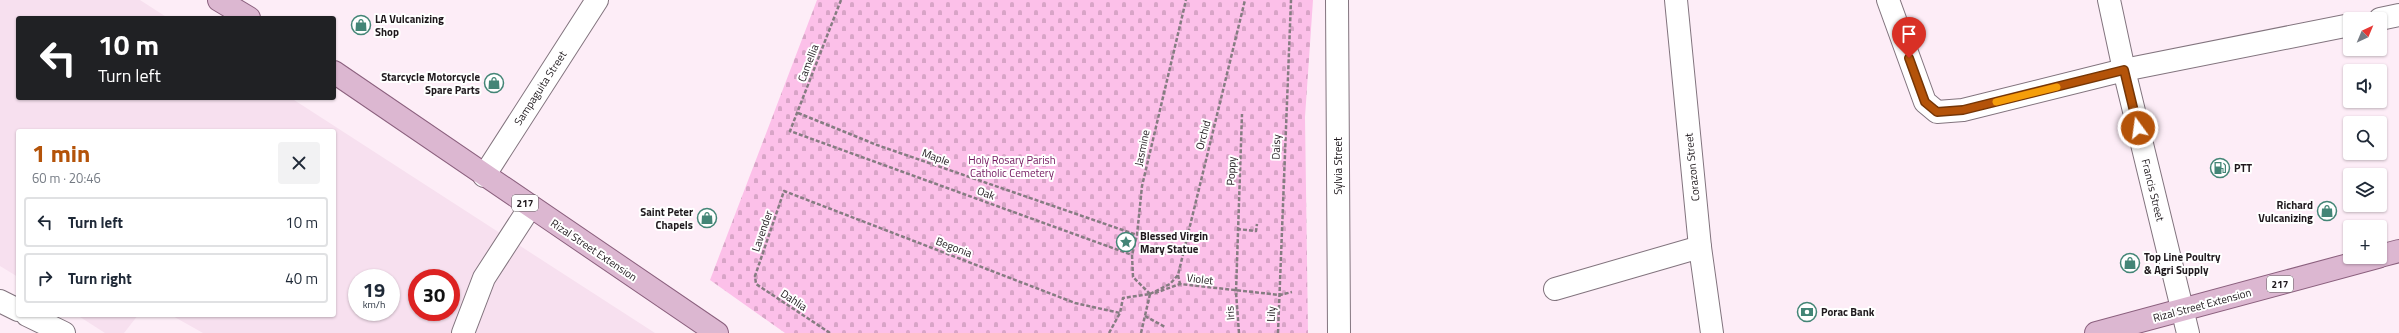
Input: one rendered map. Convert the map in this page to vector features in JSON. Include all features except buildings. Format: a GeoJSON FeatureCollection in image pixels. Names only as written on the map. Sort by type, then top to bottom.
{"type":"FeatureCollection","features":[{"type":"Feature","properties":{"kind":"main road"},"geometry":{"type":"LineString","coordinates":[[219,0],[246,16]]}},
{"type":"Feature","properties":{"kind":"main road","name":"Rizal Street Extension"},"geometry":{"type":"LineString","coordinates":[[336,73],[484,176],[717,333]]}},
{"type":"Feature","properties":{"kind":"main road","name":"Rizal Street Extension"},"geometry":{"type":"LineString","coordinates":[[2387,255],[2399,251]]}},
{"type":"Feature","properties":{"kind":"main road","name":"Rizal Street Extension"},"geometry":{"type":"LineString","coordinates":[[2096,333],[2353,264]]}},
{"type":"Feature","properties":{"kind":"street","name":"Sampaguita Street"},"geometry":{"type":"LineString","coordinates":[[484,176],[597,0]]}},
{"type":"Feature","properties":{"kind":"street","name":"Sylvia Street"},"geometry":{"type":"LineString","coordinates":[[1337,0],[1339,333]]}},
{"type":"Feature","properties":{"kind":"street","name":"Corazon Street"},"geometry":{"type":"LineString","coordinates":[[1676,0],[1700,247],[1712,333]]}},
{"type":"Feature","properties":{"kind":"street"},"geometry":{"type":"LineString","coordinates":[[1888,0],[1925,102],[1937,112],[1963,110],[2124,70],[2343,26]]}},
{"type":"Feature","properties":{"kind":"street","name":"Francis Street"},"geometry":{"type":"LineString","coordinates":[[2109,0],[2124,70],[2188,333]]}},
{"type":"Feature","properties":{"kind":"street"},"geometry":{"type":"LineString","coordinates":[[2387,18],[2399,15]]}},
{"type":"Feature","properties":{"kind":"street"},"geometry":{"type":"LineString","coordinates":[[463,333],[484,278],[530,207]]}},
{"type":"Feature","properties":{"kind":"street"},"geometry":{"type":"LineString","coordinates":[[1555,289],[1700,247]]}},
{"type":"Feature","properties":{"kind":"street"},"geometry":{"type":"LineString","coordinates":[[0,301],[16,309]]}},
{"type":"Feature","properties":{"kind":"street"},"geometry":{"type":"LineString","coordinates":[[32,317],[64,333]]}},
{"type":"Feature","properties":{"kind":"path","name":"Camellia"},"geometry":{"type":"LineString","coordinates":[[790,131],[841,0]]}},
{"type":"Feature","properties":{"kind":"path","name":"Jasmine"},"geometry":{"type":"LineString","coordinates":[[1150,294],[1133,277],[1132,255],[1137,236],[1142,186],[1186,0]]}},
{"type":"Feature","properties":{"kind":"path","name":"Orchid"},"geometry":{"type":"LineString","coordinates":[[1180,284],[1178,275],[1245,0]]}},
{"type":"Feature","properties":{"kind":"path","name":"Daisy"},"geometry":{"type":"LineString","coordinates":[[1280,295],[1291,0]]}},
{"type":"Feature","properties":{"kind":"path","name":"Maple"},"geometry":{"type":"LineString","coordinates":[[798,113],[877,145],[1137,236]]}},
{"type":"Feature","properties":{"kind":"path","name":"Poppy"},"geometry":{"type":"LineString","coordinates":[[1236,292],[1242,114]]}},
{"type":"Feature","properties":{"kind":"path","name":"Oak"},"geometry":{"type":"LineString","coordinates":[[790,131],[1132,255]]}},
{"type":"Feature","properties":{"kind":"path","name":"Lavender"},"geometry":{"type":"LineString","coordinates":[[755,276],[784,191]]}},
{"type":"Feature","properties":{"kind":"path","name":"Begonia"},"geometry":{"type":"LineString","coordinates":[[784,191],[1075,303],[1120,313]]}},
{"type":"Feature","properties":{"kind":"path"},"geometry":{"type":"LineString","coordinates":[[1237,229],[1256,231],[1257,224]]}},
{"type":"Feature","properties":{"kind":"path"},"geometry":{"type":"LineString","coordinates":[[1141,333],[1150,294],[1170,284],[1178,275]]}},
{"type":"Feature","properties":{"kind":"path","name":"Dahlia"},"geometry":{"type":"LineString","coordinates":[[755,276],[756,284],[830,333]]}},
{"type":"Feature","properties":{"kind":"path","name":"Violet"},"geometry":{"type":"LineString","coordinates":[[1120,313],[1123,298],[1150,294],[1180,284],[1236,292],[1280,295],[1292,292]]}},
{"type":"Feature","properties":{"kind":"path","name":"Iris"},"geometry":{"type":"LineString","coordinates":[[1236,292],[1239,333]]}},
{"type":"Feature","properties":{"kind":"path","name":"Lily"},"geometry":{"type":"LineString","coordinates":[[1278,333],[1280,295]]}},
{"type":"Feature","properties":{"kind":"path"},"geometry":{"type":"LineString","coordinates":[[1109,333],[1120,313]]}},
{"type":"Feature","properties":{"kind":"path"},"geometry":{"type":"LineString","coordinates":[[1144,316],[1165,327]]}},
{"type":"Feature","properties":{"kind":"shaded area"},"geometry":{"type":"Polygon","coordinates":[[[0,0],[140,0],[165,16],[16,16],[16,100],[294,100],[655,333],[203,333],[175,317],[336,317],[336,129],[16,129],[16,276],[0,266],[0,0]]]}},
{"type":"Feature","properties":{"kind":"shaded area"},"geometry":{"type":"Polygon","coordinates":[[[80,317],[136,317],[124,333],[105,333],[80,317]]]}},
{"type":"Feature","properties":{"kind":"green space","name":"Holy Rosary Parish Catholic Cemetery"},"geometry":{"type":"Polygon","coordinates":[[[817,0],[1313,0],[1305,117],[1308,333],[785,333],[710,280],[817,0]]]}},
{"type":"Feature","properties":{"kind":"slow traffic"},"geometry":{"type":"LineString","coordinates":[[1996,102],[2057,87]]}},
{"type":"Feature","properties":{"kind":"place","name":"LA Vulcanizing Shop"},"geometry":{"type":"Point","coordinates":[361,25]}},
{"type":"Feature","properties":{"kind":"place","name":"Starcycle Motorcycle Spare Parts"},"geometry":{"type":"Point","coordinates":[494,83]}},
{"type":"Feature","properties":{"kind":"place","name":"PTT"},"geometry":{"type":"Point","coordinates":[2220,168]}},
{"type":"Feature","properties":{"kind":"place","name":"Richard Vulcanizing"},"geometry":{"type":"Point","coordinates":[2327,211]}},
{"type":"Feature","properties":{"kind":"place","name":"Saint Peter Chapels"},"geometry":{"type":"Point","coordinates":[707,218]}},
{"type":"Feature","properties":{"kind":"place","name":"Blessed Virgin Mary Statue"},"geometry":{"type":"Point","coordinates":[1126,242]}},
{"type":"Feature","properties":{"kind":"place","name":"Top Line Poultry & Agri Supply"},"geometry":{"type":"Point","coordinates":[2130,263]}},
{"type":"Feature","properties":{"kind":"place","name":"Porac Bank"},"geometry":{"type":"Point","coordinates":[1807,312]}},
{"type":"Feature","properties":{"kind":"route"},"geometry":{"type":"LineString","coordinates":[[1909,58],[1925,102],[1937,112],[1963,110],[2124,70],[2138,128]]}}]}
